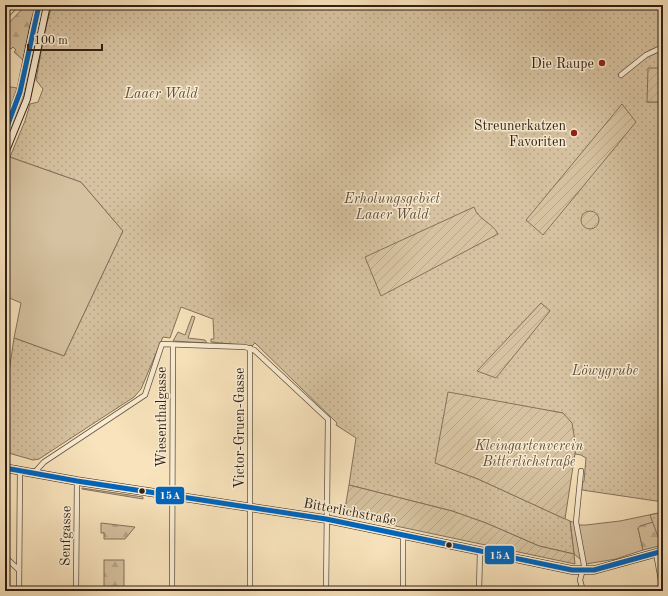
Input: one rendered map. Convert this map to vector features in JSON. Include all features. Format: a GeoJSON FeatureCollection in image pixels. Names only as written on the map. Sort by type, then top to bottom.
{"type":"FeatureCollection","features":[{"type":"Feature","properties":{"kind":"main road"},"geometry":{"type":"LineString","coordinates":[[5,132],[20,92],[39,5]]}},
{"type":"Feature","properties":{"kind":"main road"},"geometry":{"type":"LineString","coordinates":[[5,153],[27,99],[47,5]]}},
{"type":"Feature","properties":{"kind":"main road","name":"Bitterlichstraße"},"geometry":{"type":"LineString","coordinates":[[5,468],[77,481],[172,492],[250,508],[326,519],[560,569],[582,571],[660,552]]}},
{"type":"Feature","properties":{"kind":"street"},"geometry":{"type":"LineString","coordinates":[[5,17],[16,5]]}},
{"type":"Feature","properties":{"kind":"street"},"geometry":{"type":"LineString","coordinates":[[621,75],[646,55],[663,47]]}},
{"type":"Feature","properties":{"kind":"street"},"geometry":{"type":"LineString","coordinates":[[34,473],[44,462],[145,395],[162,344],[238,346],[250,348],[254,350],[328,419],[326,591]]}},
{"type":"Feature","properties":{"kind":"street","name":"Wiesenthalgasse"},"geometry":{"type":"LineString","coordinates":[[172,591],[173,345]]}},
{"type":"Feature","properties":{"kind":"street","name":"Victor-Gruen-Gasse"},"geometry":{"type":"LineString","coordinates":[[250,348],[250,591]]}},
{"type":"Feature","properties":{"kind":"street"},"geometry":{"type":"LineString","coordinates":[[19,591],[20,471]]}},
{"type":"Feature","properties":{"kind":"street"},"geometry":{"type":"LineString","coordinates":[[581,471],[576,522],[583,560],[580,580],[583,591]]}},
{"type":"Feature","properties":{"kind":"street","name":"Senfgasse"},"geometry":{"type":"LineString","coordinates":[[76,591],[77,481]]}},
{"type":"Feature","properties":{"kind":"street"},"geometry":{"type":"LineString","coordinates":[[403,535],[403,591]]}},
{"type":"Feature","properties":{"kind":"street"},"geometry":{"type":"LineString","coordinates":[[479,591],[480,552]]}},
{"type":"Feature","properties":{"kind":"street"},"geometry":{"type":"LineString","coordinates":[[660,552],[662,591]]}},
{"type":"Feature","properties":{"kind":"street"},"geometry":{"type":"LineString","coordinates":[[5,557],[19,570]]}},
{"type":"Feature","properties":{"kind":"green space"},"geometry":{"type":"Polygon","coordinates":[[[26,5],[36,5],[23,60],[14,52],[16,50],[13,47],[11,49],[5,44],[5,27],[26,5]]]}},
{"type":"Feature","properties":{"kind":"green space","name":"Erholungsgebiet Laaer Wald"},"geometry":{"type":"Polygon","coordinates":[[[52,5],[663,5],[663,68],[647,102],[662,102],[663,502],[582,490],[586,458],[575,454],[576,447],[563,413],[544,410],[436,463],[478,479],[570,521],[574,554],[539,546],[486,523],[452,511],[349,485],[356,438],[336,425],[337,423],[255,343],[252,346],[211,342],[211,339],[214,339],[213,319],[181,307],[170,338],[163,337],[141,389],[134,397],[39,459],[33,460],[5,452],[5,399],[14,338],[64,356],[123,231],[81,182],[10,157],[25,121],[30,104],[38,102],[43,89],[36,80],[45,30],[52,5]]]}},
{"type":"Feature","properties":{"kind":"green space"},"geometry":{"type":"Polygon","coordinates":[[[35,32],[36,37],[23,102],[5,145],[5,140],[24,88],[35,32]]]}},
{"type":"Feature","properties":{"kind":"green space"},"geometry":{"type":"Polygon","coordinates":[[[648,68],[663,68],[663,139],[661,139],[662,102],[647,102],[648,68]]]}},
{"type":"Feature","properties":{"kind":"green space"},"geometry":{"type":"Polygon","coordinates":[[[5,86],[17,88],[5,123],[5,86]]]}},
{"type":"Feature","properties":{"kind":"green space"},"geometry":{"type":"Polygon","coordinates":[[[622,104],[636,122],[543,235],[526,220],[622,104]]]}},
{"type":"Feature","properties":{"kind":"green space"},"geometry":{"type":"Polygon","coordinates":[[[10,157],[81,182],[123,231],[64,356],[14,338],[21,303],[5,296],[5,168],[10,157]]]}},
{"type":"Feature","properties":{"kind":"green space"},"geometry":{"type":"Polygon","coordinates":[[[474,207],[479,215],[498,234],[381,296],[365,257],[474,207]]]}},
{"type":"Feature","properties":{"kind":"green space"},"geometry":{"type":"Polygon","coordinates":[[[590,211],[596,214],[599,220],[596,226],[590,229],[584,226],[581,220],[584,214],[590,211]]]}},
{"type":"Feature","properties":{"kind":"green space"},"geometry":{"type":"Polygon","coordinates":[[[541,303],[550,311],[496,378],[477,371],[541,303]]]}},
{"type":"Feature","properties":{"kind":"green space"},"geometry":{"type":"Polygon","coordinates":[[[192,316],[195,317],[188,338],[205,340],[207,343],[173,341],[178,332],[185,335],[192,316]]]}},
{"type":"Feature","properties":{"kind":"green space","name":"Kleingartenverein Bitterlichstraße"},"geometry":{"type":"Polygon","coordinates":[[[448,392],[563,413],[572,423],[576,447],[565,519],[478,479],[435,463],[448,392]]]}},
{"type":"Feature","properties":{"kind":"green space"},"geometry":{"type":"Polygon","coordinates":[[[349,485],[452,511],[486,523],[539,546],[574,554],[575,564],[344,515],[349,485]]]}},
{"type":"Feature","properties":{"kind":"green space"},"geometry":{"type":"Polygon","coordinates":[[[82,489],[143,497],[143,499],[82,489]]]}},
{"type":"Feature","properties":{"kind":"green space"},"geometry":{"type":"Polygon","coordinates":[[[663,512],[663,519],[638,528],[643,550],[616,559],[586,564],[574,554],[570,521],[580,525],[586,525],[620,521],[663,512]]]}},
{"type":"Feature","properties":{"kind":"green space"},"geometry":{"type":"Polygon","coordinates":[[[663,512],[663,544],[661,545],[650,515],[663,512]]]}},
{"type":"Feature","properties":{"kind":"green space"},"geometry":{"type":"Polygon","coordinates":[[[663,519],[663,545],[643,550],[638,528],[640,526],[663,519]]]}},
{"type":"Feature","properties":{"kind":"green space"},"geometry":{"type":"Polygon","coordinates":[[[101,523],[135,527],[125,539],[104,539],[104,533],[101,533],[101,523]]]}},
{"type":"Feature","properties":{"kind":"green space"},"geometry":{"type":"Polygon","coordinates":[[[104,560],[124,560],[124,588],[104,588],[104,560]]]}},
{"type":"Feature","properties":{"kind":"transit line","name":"15A"},"geometry":{"type":"LineString","coordinates":[[5,132],[20,92],[39,5]]}},
{"type":"Feature","properties":{"kind":"transit line","name":"15A"},"geometry":{"type":"LineString","coordinates":[[5,468],[77,481],[326,519],[572,570],[594,570],[663,551]]}},
{"type":"Feature","properties":{"kind":"place","name":"Die Raupe"},"geometry":{"type":"Point","coordinates":[602,63]}},
{"type":"Feature","properties":{"kind":"place","name":"Streunerkatzen Favoriten"},"geometry":{"type":"Point","coordinates":[574,133]}},
{"type":"Feature","properties":{"kind":"park label","name":"Laaer Wald"},"geometry":{"type":"Point","coordinates":[161,93]}},
{"type":"Feature","properties":{"kind":"park label","name":"Löwygrube"},"geometry":{"type":"Point","coordinates":[605,370]}}]}
